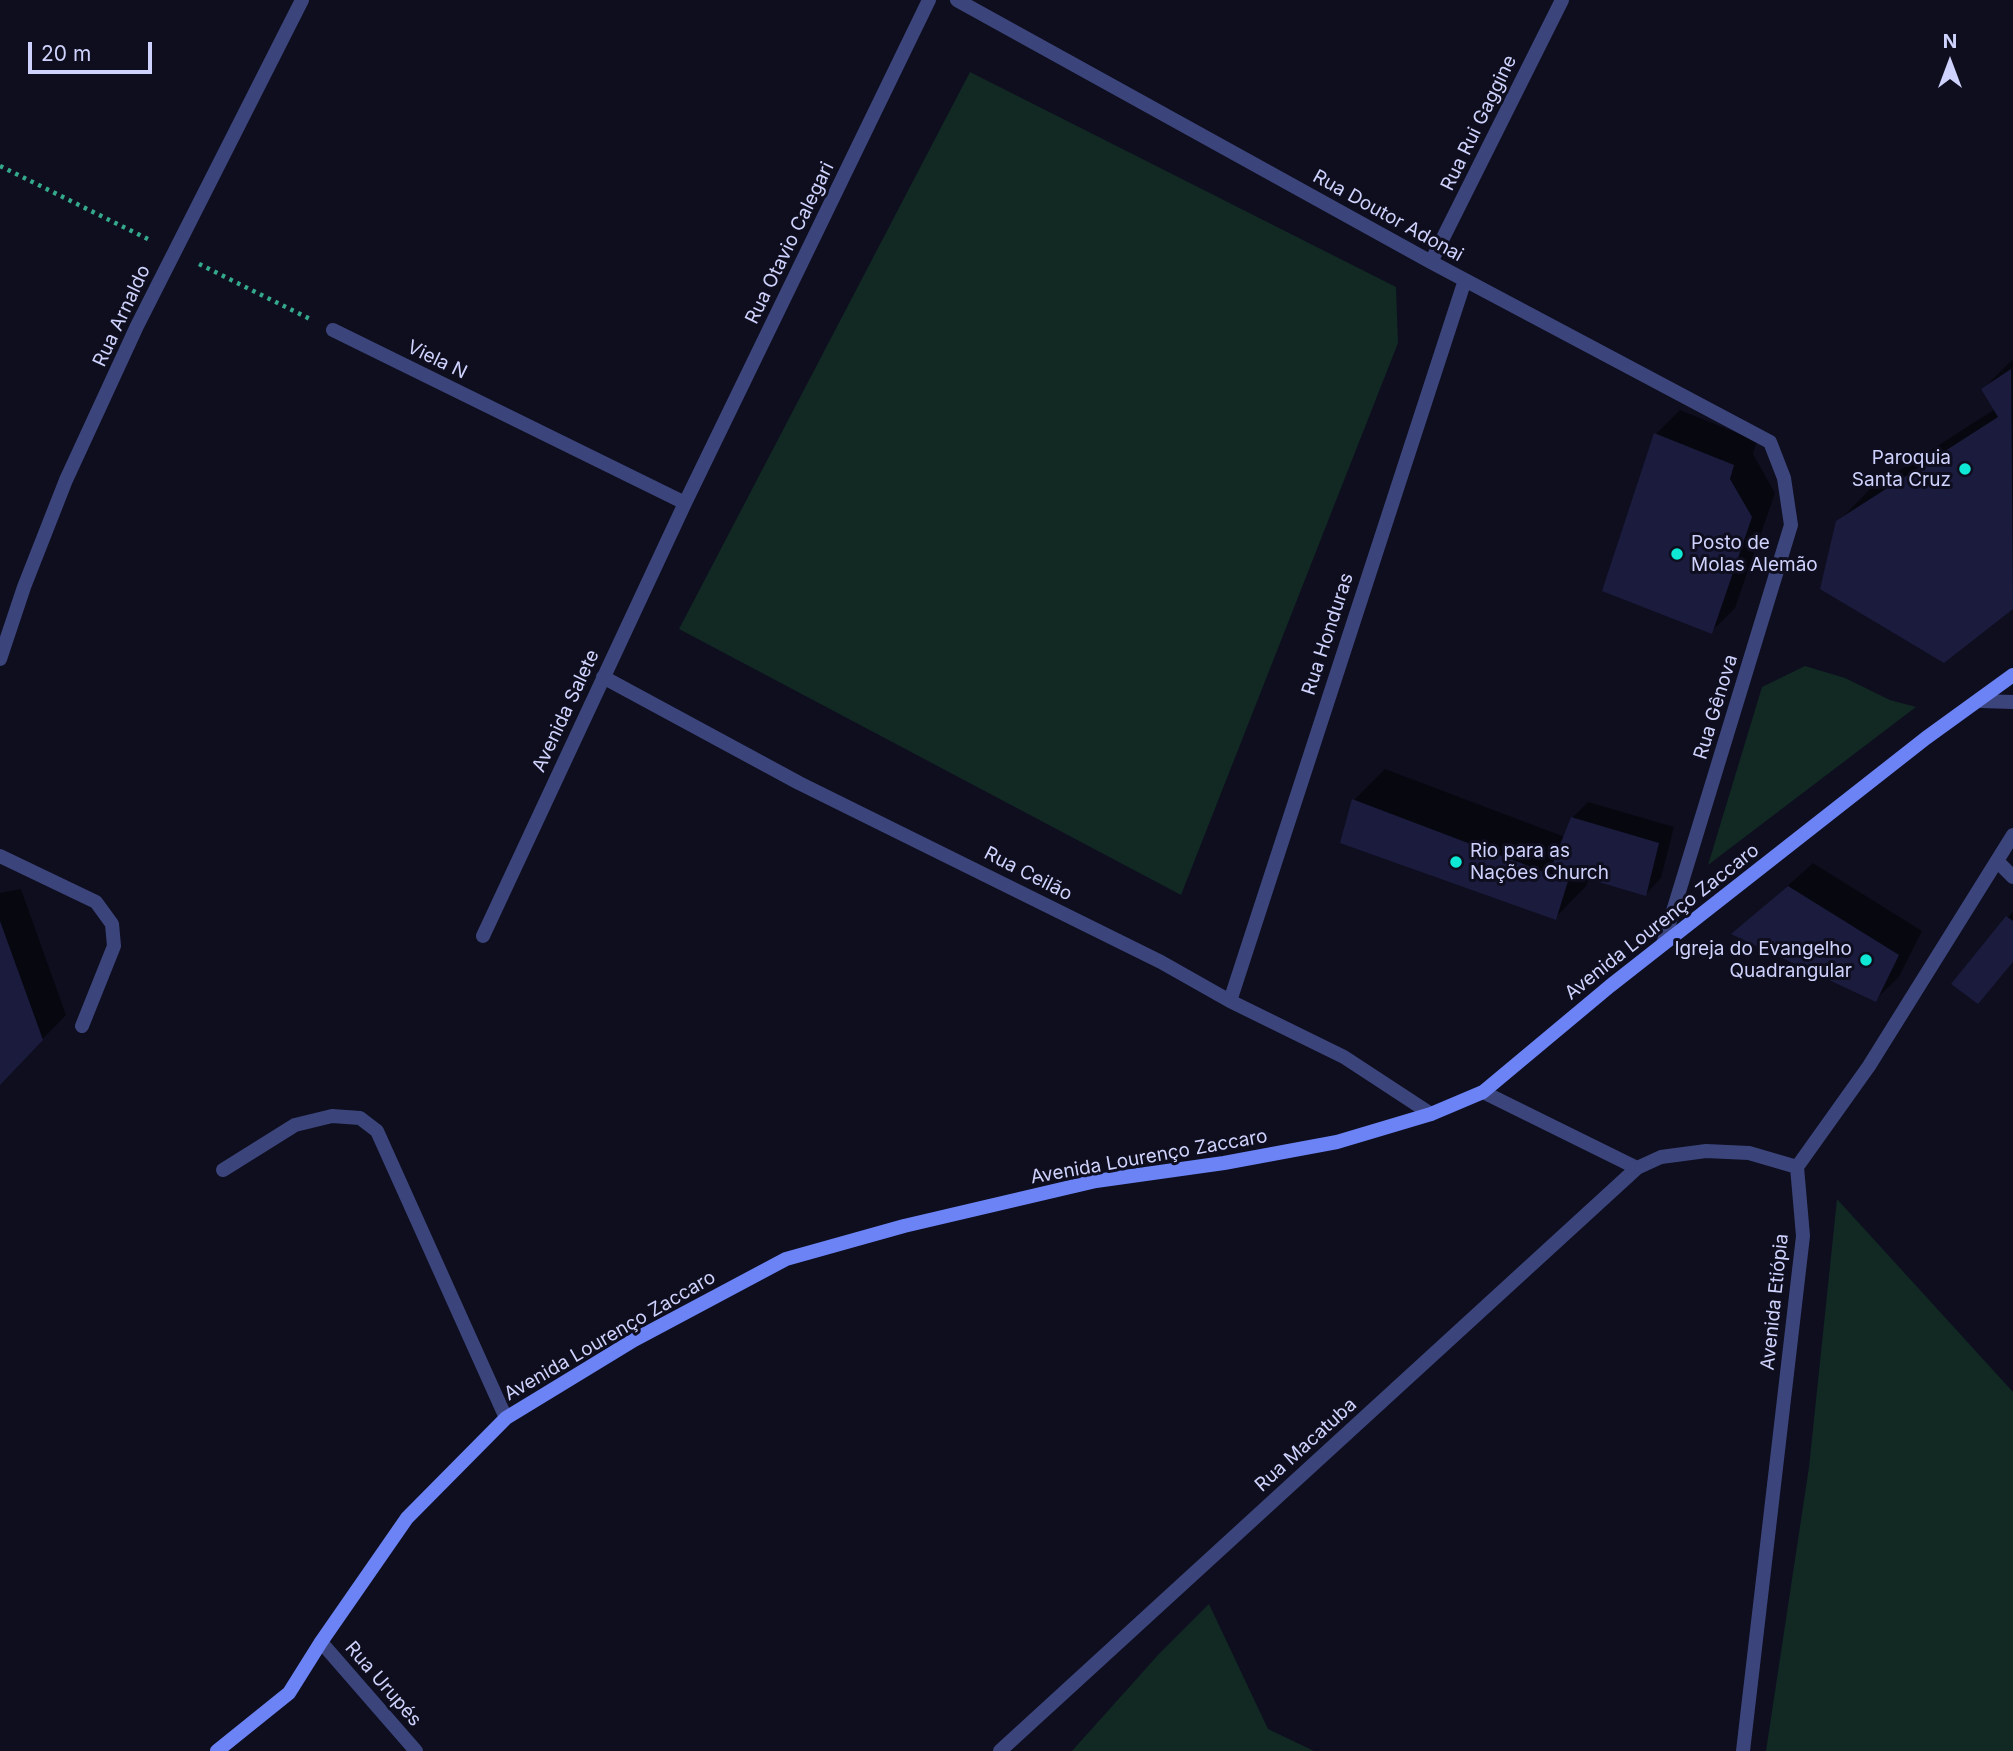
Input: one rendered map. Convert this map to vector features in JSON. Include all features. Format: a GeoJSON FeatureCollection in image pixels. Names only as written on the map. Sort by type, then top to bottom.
{"type":"FeatureCollection","features":[{"type":"Feature","properties":{"kind":"street","name":"Rua Arnaldo"},"geometry":{"type":"LineString","coordinates":[[0,659],[24,587],[66,480],[173,251],[303,0]]}},
{"type":"Feature","properties":{"kind":"street","name":"Rua Otavio Calegari"},"geometry":{"type":"LineString","coordinates":[[685,503],[929,0]]}},
{"type":"Feature","properties":{"kind":"street","name":"Rua Doutor Adonai"},"geometry":{"type":"LineString","coordinates":[[957,0],[1431,262],[1770,442],[1784,478]]}},
{"type":"Feature","properties":{"kind":"street","name":"Rua Rui Gaggine"},"geometry":{"type":"LineString","coordinates":[[1431,262],[1562,0]]}},
{"type":"Feature","properties":{"kind":"street","name":"Rua Honduras"},"geometry":{"type":"LineString","coordinates":[[1230,1001],[1465,280]]}},
{"type":"Feature","properties":{"kind":"street","name":"Viela N"},"geometry":{"type":"LineString","coordinates":[[333,330],[685,503]]}},
{"type":"Feature","properties":{"kind":"street","name":"Rua Gênova"},"geometry":{"type":"LineString","coordinates":[[1663,944],[1791,525],[1784,478]]}},
{"type":"Feature","properties":{"kind":"street","name":"Avenida Salete"},"geometry":{"type":"LineString","coordinates":[[482,936],[685,503]]}},
{"type":"Feature","properties":{"kind":"street","name":"Avenida Lourenço Zaccaro"},"geometry":{"type":"LineString","coordinates":[[217,1751],[289,1693],[407,1518],[506,1418],[634,1340],[786,1259],[904,1226],[1096,1181],[1224,1163],[1337,1142],[1431,1114],[1483,1092],[1663,944],[1926,738],[1981,701],[2013,675]]}},
{"type":"Feature","properties":{"kind":"street","name":"Rua Ceilão"},"geometry":{"type":"LineString","coordinates":[[603,677],[799,783],[1149,956],[1230,1001],[1344,1057],[1431,1114]]}},
{"type":"Feature","properties":{"kind":"street"},"geometry":{"type":"LineString","coordinates":[[1981,701],[2013,702]]}},
{"type":"Feature","properties":{"kind":"street"},"geometry":{"type":"LineString","coordinates":[[1483,1092],[1637,1168],[1661,1157],[1706,1151],[1749,1153],[1797,1167],[1869,1066],[2013,835]]}},
{"type":"Feature","properties":{"kind":"street"},"geometry":{"type":"LineString","coordinates":[[0,856],[96,902],[112,924],[114,946],[82,1026]]}},
{"type":"Feature","properties":{"kind":"street"},"geometry":{"type":"LineString","coordinates":[[1997,861],[2013,877]]}},
{"type":"Feature","properties":{"kind":"street"},"geometry":{"type":"LineString","coordinates":[[223,1170],[295,1125],[331,1116],[360,1118],[377,1131],[506,1418]]}},
{"type":"Feature","properties":{"kind":"street","name":"Avenida Etiópia"},"geometry":{"type":"LineString","coordinates":[[1743,1751],[1803,1236],[1797,1167]]}},
{"type":"Feature","properties":{"kind":"street","name":"Rua Macatuba"},"geometry":{"type":"LineString","coordinates":[[1000,1751],[1637,1168]]}},
{"type":"Feature","properties":{"kind":"street","name":"Rua Urupés"},"geometry":{"type":"LineString","coordinates":[[321,1642],[416,1751]]}},
{"type":"Feature","properties":{"kind":"path"},"geometry":{"type":"LineString","coordinates":[[0,166],[333,330]]}},
{"type":"Feature","properties":{"kind":"green space"},"geometry":{"type":"Polygon","coordinates":[[[970,72],[1396,287],[1398,343],[1181,895],[679,629],[970,72]]]}},
{"type":"Feature","properties":{"kind":"green space"},"geometry":{"type":"Polygon","coordinates":[[[1805,666],[1845,678],[1890,700],[1916,707],[1708,865],[1762,687],[1805,666]]]}},
{"type":"Feature","properties":{"kind":"green space"},"geometry":{"type":"Polygon","coordinates":[[[1837,1199],[2013,1392],[2013,1751],[1766,1751],[1809,1467],[1837,1199]]]}},
{"type":"Feature","properties":{"kind":"green space"},"geometry":{"type":"Polygon","coordinates":[[[1209,1604],[1268,1729],[1314,1751],[1072,1751],[1158,1655],[1209,1604]]]}},
{"type":"Feature","properties":{"kind":"building","name":"Paroquia Santa Cruz"},"geometry":{"type":"Polygon","coordinates":[[[2011,369],[2013,609],[1944,663],[1820,589],[1836,521],[1998,417],[1981,389],[2011,369]]]}},
{"type":"Feature","properties":{"kind":"building","name":"Posto de Molas Alemão"},"geometry":{"type":"Polygon","coordinates":[[[1654,433],[1734,465],[1730,479],[1752,517],[1712,634],[1602,591],[1654,433]]]}},
{"type":"Feature","properties":{"kind":"building","name":"Rio para as Nações Church"},"geometry":{"type":"Polygon","coordinates":[[[1352,799],[1568,881],[1556,920],[1340,843],[1352,799]]]}},
{"type":"Feature","properties":{"kind":"building"},"geometry":{"type":"Polygon","coordinates":[[[1571,817],[1659,843],[1646,896],[1551,868],[1571,817]]]}},
{"type":"Feature","properties":{"kind":"building"},"geometry":{"type":"Polygon","coordinates":[[[1788,886],[1899,955],[1876,1002],[1731,934],[1788,886]]]}},
{"type":"Feature","properties":{"kind":"building"},"geometry":{"type":"Polygon","coordinates":[[[2006,916],[2013,921],[2013,962],[1978,1004],[1951,984],[2006,916]]]}},
{"type":"Feature","properties":{"kind":"building"},"geometry":{"type":"Polygon","coordinates":[[[0,921],[43,1040],[0,1085],[0,921]]]}},
{"type":"Feature","properties":{"kind":"place","name":"Paroquia Santa Cruz"},"geometry":{"type":"Point","coordinates":[1965,469]}},
{"type":"Feature","properties":{"kind":"place","name":"Posto de Molas Alemão"},"geometry":{"type":"Point","coordinates":[1677,554]}},
{"type":"Feature","properties":{"kind":"place","name":"Rio para as Nações Church"},"geometry":{"type":"Point","coordinates":[1456,862]}},
{"type":"Feature","properties":{"kind":"place","name":"Igreja do Evangelho Quadrangular"},"geometry":{"type":"Point","coordinates":[1866,960]}}]}
